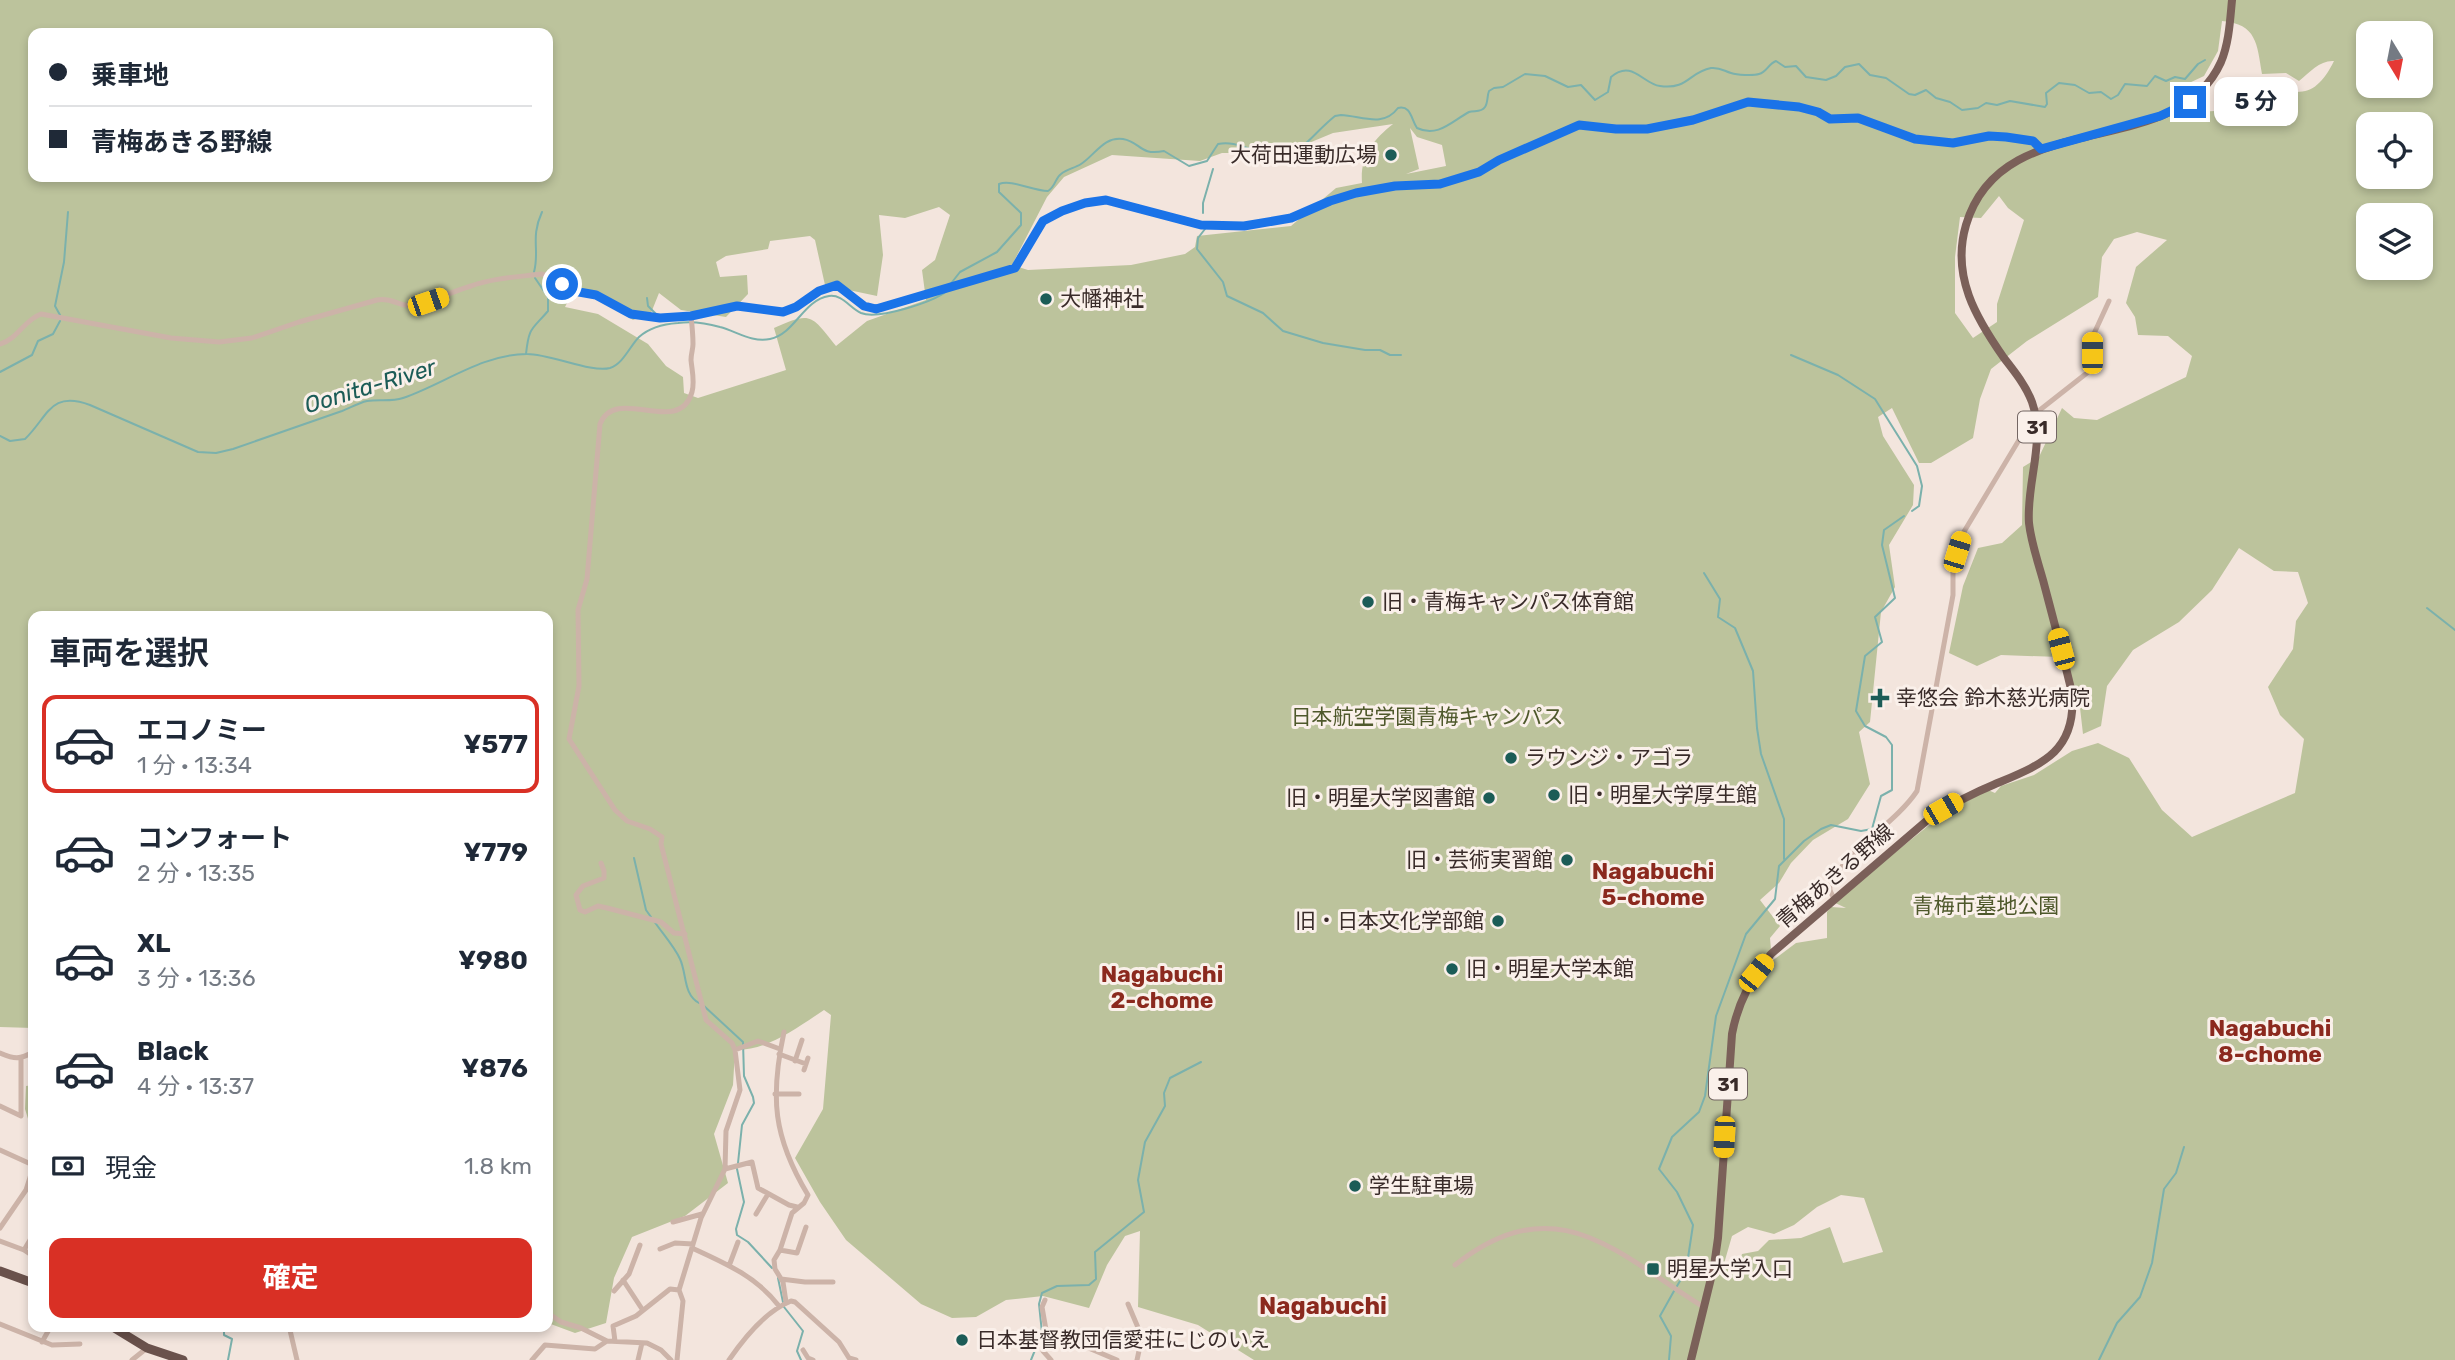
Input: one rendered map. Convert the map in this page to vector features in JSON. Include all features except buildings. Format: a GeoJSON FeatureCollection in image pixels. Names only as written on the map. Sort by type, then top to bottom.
{"type":"FeatureCollection","features":[{"type":"Feature","properties":{"kind":"highway"},"geometry":{"type":"LineString","coordinates":[[0,1271],[28,1281]]}},
{"type":"Feature","properties":{"kind":"highway"},"geometry":{"type":"LineString","coordinates":[[127,1332],[147,1348],[177,1359]]}},
{"type":"Feature","properties":{"kind":"main road","name":"青梅あきる野線"},"geometry":{"type":"LineString","coordinates":[[1691,1360],[1705,1308],[1718,1238],[1730,1047],[1738,1008],[1756,973],[1771,954],[1930,817],[1990,786],[2030,770],[2054,753],[2068,734],[2073,708],[2072,693],[2029,525],[2038,430],[2036,413],[2026,388],[1975,313],[1964,276],[1962,249],[1970,215],[1990,182],[2007,167],[2041,149],[2160,116],[2190,102],[2204,89],[2222,61],[2232,0]]}},
{"type":"Feature","properties":{"kind":"street"},"geometry":{"type":"LineString","coordinates":[[0,344],[13,338],[34,317],[41,314],[171,338],[240,341],[377,300],[391,299],[404,306],[411,306],[472,285],[541,274],[550,276],[570,288],[601,297],[631,314],[657,317],[691,317],[737,306],[783,312],[796,307],[819,291],[837,285],[864,306],[876,309],[1015,268],[1043,221],[1085,203],[1106,200],[1201,225],[1244,226],[1291,218],[1356,193],[1395,186],[1440,184],[1479,172],[1499,160],[1579,125],[1647,129],[1693,120],[1748,102],[1799,107],[1818,112],[1830,119],[1858,118],[1915,139],[1953,143],[1989,136],[2006,137],[2033,141],[2041,149]]}},
{"type":"Feature","properties":{"kind":"street"},"geometry":{"type":"LineString","coordinates":[[2036,413],[2092,369],[2092,338],[2109,300]]}},
{"type":"Feature","properties":{"kind":"street"},"geometry":{"type":"LineString","coordinates":[[677,1360],[683,1301],[679,1290],[702,1214],[724,1168],[726,1131],[740,1090],[735,1050],[727,1038],[706,1020],[661,844],[662,837],[650,829],[627,821],[615,810],[569,739],[578,694],[578,610],[587,579],[600,424],[606,414],[617,409],[665,413],[682,408],[686,404],[694,381],[691,317]]}},
{"type":"Feature","properties":{"kind":"street"},"geometry":{"type":"LineString","coordinates":[[1834,898],[1830,883],[1917,791],[1953,595],[1953,571],[1962,535],[2022,435],[2038,430]]}},
{"type":"Feature","properties":{"kind":"street"},"geometry":{"type":"LineString","coordinates":[[601,863],[604,878],[583,886],[576,895],[580,910],[585,912],[598,906],[607,908],[661,922],[674,933],[685,934]]}},
{"type":"Feature","properties":{"kind":"street"},"geometry":{"type":"LineString","coordinates":[[784,1032],[775,1108],[784,1145],[808,1195],[804,1203],[792,1213],[774,1260],[786,1303]]}},
{"type":"Feature","properties":{"kind":"street"},"geometry":{"type":"LineString","coordinates":[[795,1061],[802,1040]]}},
{"type":"Feature","properties":{"kind":"street"},"geometry":{"type":"LineString","coordinates":[[735,1050],[758,1041],[806,1064]]}},
{"type":"Feature","properties":{"kind":"street"},"geometry":{"type":"LineString","coordinates":[[0,1053],[13,1059],[21,1059],[28,1055]]}},
{"type":"Feature","properties":{"kind":"street"},"geometry":{"type":"LineString","coordinates":[[0,1106],[21,1116],[21,1059]]}},
{"type":"Feature","properties":{"kind":"street"},"geometry":{"type":"LineString","coordinates":[[775,1094],[799,1094]]}},
{"type":"Feature","properties":{"kind":"street"},"geometry":{"type":"LineString","coordinates":[[0,1150],[28,1164]]}},
{"type":"Feature","properties":{"kind":"street"},"geometry":{"type":"LineString","coordinates":[[724,1168],[752,1162],[758,1188],[797,1207]]}},
{"type":"Feature","properties":{"kind":"street"},"geometry":{"type":"LineString","coordinates":[[0,1228],[28,1183]]}},
{"type":"Feature","properties":{"kind":"street"},"geometry":{"type":"LineString","coordinates":[[756,1214],[768,1194]]}},
{"type":"Feature","properties":{"kind":"street"},"geometry":{"type":"LineString","coordinates":[[673,1222],[702,1214]]}},
{"type":"Feature","properties":{"kind":"street"},"geometry":{"type":"LineString","coordinates":[[780,1250],[797,1253],[806,1227]]}},
{"type":"Feature","properties":{"kind":"street"},"geometry":{"type":"LineString","coordinates":[[1455,1265],[1507,1234],[1528,1228],[1572,1230],[1601,1241],[1705,1308]]}},
{"type":"Feature","properties":{"kind":"street"},"geometry":{"type":"LineString","coordinates":[[0,1241],[28,1253]]}},
{"type":"Feature","properties":{"kind":"street"},"geometry":{"type":"LineString","coordinates":[[729,1266],[738,1242]]}},
{"type":"Feature","properties":{"kind":"street"},"geometry":{"type":"LineString","coordinates":[[24,1250],[28,1243]]}},
{"type":"Feature","properties":{"kind":"street"},"geometry":{"type":"LineString","coordinates":[[660,1249],[675,1243],[693,1246],[763,1286],[779,1306]]}},
{"type":"Feature","properties":{"kind":"street"},"geometry":{"type":"LineString","coordinates":[[614,1292],[629,1274],[640,1245]]}},
{"type":"Feature","properties":{"kind":"street"},"geometry":{"type":"LineString","coordinates":[[781,1279],[833,1282]]}},
{"type":"Feature","properties":{"kind":"street"},"geometry":{"type":"LineString","coordinates":[[624,1280],[642,1309]]}},
{"type":"Feature","properties":{"kind":"street"},"geometry":{"type":"LineString","coordinates":[[615,1341],[613,1325],[636,1316],[670,1289],[679,1290]]}},
{"type":"Feature","properties":{"kind":"street"},"geometry":{"type":"LineString","coordinates":[[1045,1300],[1042,1307],[1046,1330],[1117,1360]]}},
{"type":"Feature","properties":{"kind":"street"},"geometry":{"type":"LineString","coordinates":[[730,1360],[740,1344],[779,1306],[795,1302],[839,1342],[851,1359],[841,1360]]}},
{"type":"Feature","properties":{"kind":"street"},"geometry":{"type":"LineString","coordinates":[[1128,1304],[1142,1337],[1137,1360]]}},
{"type":"Feature","properties":{"kind":"street"},"geometry":{"type":"LineString","coordinates":[[553,1316],[607,1341],[642,1343],[656,1347],[671,1360]]}},
{"type":"Feature","properties":{"kind":"street"},"geometry":{"type":"LineString","coordinates":[[0,1324],[52,1345],[80,1344]]}},
{"type":"Feature","properties":{"kind":"street"},"geometry":{"type":"LineString","coordinates":[[42,1342],[48,1332]]}},
{"type":"Feature","properties":{"kind":"street"},"geometry":{"type":"LineString","coordinates":[[290,1332],[297,1360]]}},
{"type":"Feature","properties":{"kind":"street"},"geometry":{"type":"LineString","coordinates":[[1051,1360],[1043,1351],[1052,1332]]}},
{"type":"Feature","properties":{"kind":"street"},"geometry":{"type":"LineString","coordinates":[[531,1360],[545,1345],[595,1349],[607,1341]]}},
{"type":"Feature","properties":{"kind":"street"},"geometry":{"type":"LineString","coordinates":[[638,1360],[642,1343]]}},
{"type":"Feature","properties":{"kind":"street"},"geometry":{"type":"LineString","coordinates":[[132,1360],[147,1348]]}},
{"type":"Feature","properties":{"kind":"street"},"geometry":{"type":"LineString","coordinates":[[803,1350],[808,1358],[813,1360]]}},
{"type":"Feature","properties":{"kind":"green space"},"geometry":{"type":"Polygon","coordinates":[[[0,0],[2455,0],[2455,1360],[1254,1360],[1198,1325],[1138,1307],[1140,1231],[1125,1236],[1107,1265],[1089,1308],[1043,1296],[1006,1300],[976,1317],[952,1318],[921,1304],[846,1240],[795,1158],[823,1109],[831,1015],[824,1010],[759,1047],[735,1050],[733,1085],[714,1134],[728,1183],[685,1216],[632,1237],[614,1278],[606,1323],[575,1333],[553,1325],[553,611],[28,611],[28,1028],[0,1027],[0,0]],[[2222,21],[2218,51],[2204,76],[2187,84],[2174,100],[2196,112],[2253,109],[2270,86],[2301,92],[2315,86],[2334,61],[2311,70],[2299,81],[2286,73],[2262,74],[2256,45],[2249,31],[2234,23],[2222,21]],[[1393,124],[1333,133],[1285,153],[1222,153],[1200,161],[1112,155],[1064,177],[1047,197],[1012,265],[1028,270],[1131,265],[1185,254],[1195,247],[1197,236],[1291,226],[1336,188],[1362,183],[1363,165],[1369,149],[1393,124]],[[1410,128],[1419,169],[1406,174],[1446,166],[1442,145],[1417,137],[1410,128]],[[1999,196],[1981,218],[1960,217],[1955,257],[1955,313],[1973,338],[1997,322],[1997,304],[2024,220],[2008,208],[1999,196]],[[939,207],[905,218],[879,215],[883,255],[877,296],[825,285],[815,240],[810,236],[770,241],[768,249],[726,256],[716,262],[720,277],[747,275],[748,294],[726,317],[681,310],[659,293],[651,313],[633,320],[593,295],[570,297],[565,307],[598,314],[648,344],[666,366],[683,377],[684,393],[698,398],[786,370],[774,328],[796,319],[810,319],[836,346],[867,321],[926,300],[922,270],[935,260],[950,215],[939,207]],[[2137,232],[2114,239],[2102,257],[2098,297],[2027,341],[1991,369],[1980,399],[1973,438],[1931,463],[1919,463],[1892,408],[1878,417],[1883,436],[1914,485],[1913,505],[1889,545],[1895,587],[1881,612],[1870,722],[1859,732],[1870,784],[1848,819],[1813,840],[1791,863],[1779,883],[1760,900],[1780,926],[1770,938],[1772,961],[1796,943],[1827,938],[1827,912],[1831,907],[1846,908],[1833,902],[1933,822],[1932,819],[1988,790],[1995,793],[2001,786],[2034,775],[2072,751],[2098,743],[2129,758],[2162,810],[2192,837],[2295,793],[2304,739],[2280,715],[2268,687],[2293,649],[2296,621],[2308,603],[2298,572],[2274,571],[2239,548],[2212,590],[2179,622],[2133,650],[2107,686],[2101,726],[2083,734],[2079,699],[2059,657],[2001,655],[1977,666],[1949,653],[1963,586],[1978,548],[2002,543],[2022,525],[2023,467],[2039,457],[2062,408],[2074,418],[2097,420],[2186,377],[2192,356],[2168,336],[2138,335],[2135,317],[2126,303],[2136,267],[2167,240],[2137,232]],[[1841,1195],[1817,1207],[1794,1225],[1774,1234],[1748,1227],[1732,1236],[1723,1267],[1740,1261],[1742,1254],[1758,1251],[1769,1240],[1801,1238],[1830,1227],[1843,1263],[1883,1252],[1864,1198],[1841,1195]]]}},
{"type":"Feature","properties":{"kind":"green space"},"geometry":{"type":"Polygon","coordinates":[[[28,1086],[28,1119],[25,1109],[28,1086]]]}},
{"type":"Feature","properties":{"kind":"waterway","name":"Oonita-River"},"geometry":{"type":"LineString","coordinates":[[949,286],[960,272],[997,252],[1021,225],[1021,213],[999,192],[999,184],[1010,183],[1048,191],[1061,174],[1081,164],[1110,140],[1123,139],[1150,152],[1164,151],[1189,166],[1207,161],[1218,144],[1223,143],[1271,154],[1292,152],[1335,116],[1341,115],[1379,119],[1386,118],[1398,108],[1402,108],[1408,111],[1417,128],[1432,131],[1451,124],[1469,112],[1483,109],[1487,104],[1489,91],[1503,87],[1525,74],[1545,76],[1568,87],[1581,85],[1595,100],[1608,92],[1611,77],[1625,71],[1631,71],[1654,84],[1669,87],[1683,83],[1711,68],[1737,74],[1759,74],[1776,61],[1785,67],[1796,66],[1806,77],[1826,80],[1836,76],[1845,67],[1859,64],[1870,75],[1886,78],[1909,94],[1915,95],[1926,90],[1936,98],[1950,102],[1962,110],[1978,108],[1986,103],[1997,105],[2010,101],[2045,107],[2046,93],[2059,83],[2075,85],[2089,93],[2101,92],[2111,99],[2118,95],[2125,84],[2147,86],[2155,76],[2166,81],[2175,77],[2185,79],[2205,60]]}},
{"type":"Feature","properties":{"kind":"waterway"},"geometry":{"type":"LineString","coordinates":[[1203,213],[1203,203],[1213,169]]}},
{"type":"Feature","properties":{"kind":"waterway"},"geometry":{"type":"LineString","coordinates":[[60,315],[55,306],[64,262],[68,212]]}},
{"type":"Feature","properties":{"kind":"waterway"},"geometry":{"type":"LineString","coordinates":[[534,272],[538,221],[542,212]]}},
{"type":"Feature","properties":{"kind":"waterway"},"geometry":{"type":"LineString","coordinates":[[1205,229],[1198,238],[1197,249],[1223,282],[1227,296],[1263,313],[1283,331],[1323,343],[1401,355]]}},
{"type":"Feature","properties":{"kind":"waterway"},"geometry":{"type":"LineString","coordinates":[[526,354],[530,333],[548,311],[548,297],[535,278]]}},
{"type":"Feature","properties":{"kind":"waterway","name":"Oonita-River"},"geometry":{"type":"LineString","coordinates":[[0,436],[10,441],[25,439],[51,408],[58,403],[77,401],[198,452],[216,453],[364,402],[403,398],[479,364],[510,355],[537,355],[592,368],[610,368],[623,359],[639,337],[662,325],[699,323],[763,340],[779,336],[812,304],[829,296],[838,297],[857,311],[869,315],[905,309],[947,291]]}},
{"type":"Feature","properties":{"kind":"waterway"},"geometry":{"type":"LineString","coordinates":[[647,298],[648,306],[656,314]]}},
{"type":"Feature","properties":{"kind":"waterway"},"geometry":{"type":"LineString","coordinates":[[0,372],[32,355],[38,341],[53,334],[60,321]]}},
{"type":"Feature","properties":{"kind":"waterway"},"geometry":{"type":"LineString","coordinates":[[1791,355],[1838,375],[1875,399],[1917,466],[1922,486],[1919,506],[1912,511]]}},
{"type":"Feature","properties":{"kind":"waterway"},"geometry":{"type":"LineString","coordinates":[[1677,1286],[1686,1271],[1693,1225],[1677,1192],[1659,1169],[1672,1137],[1699,1112],[1705,1096],[1716,1016],[1746,934],[1775,899],[1779,866],[1804,841],[1831,825],[1861,831],[1872,829],[1881,796],[1892,790],[1892,745],[1886,737],[1865,726],[1856,711],[1865,656],[1882,642],[1875,617],[1895,598],[1882,545],[1884,530],[1904,516]]}},
{"type":"Feature","properties":{"kind":"waterway"},"geometry":{"type":"LineString","coordinates":[[1704,573],[1720,599],[1718,617],[1735,628],[1753,671],[1761,754],[1784,819],[1784,859]]}},
{"type":"Feature","properties":{"kind":"waterway"},"geometry":{"type":"LineString","coordinates":[[2427,608],[2455,630]]}},
{"type":"Feature","properties":{"kind":"waterway"},"geometry":{"type":"LineString","coordinates":[[634,858],[646,910],[651,917]]}},
{"type":"Feature","properties":{"kind":"waterway"},"geometry":{"type":"LineString","coordinates":[[654,921],[677,954],[690,994],[699,1003]]}},
{"type":"Feature","properties":{"kind":"waterway"},"geometry":{"type":"LineString","coordinates":[[704,1006],[743,1042],[744,1076],[754,1103],[742,1125],[738,1163]]}},
{"type":"Feature","properties":{"kind":"waterway"},"geometry":{"type":"LineString","coordinates":[[1031,1360],[1042,1333],[1039,1304],[1042,1293],[1057,1286],[1089,1285],[1096,1279],[1095,1252],[1144,1212],[1138,1180],[1145,1142],[1165,1106],[1164,1093],[1170,1078],[1201,1062]]}},
{"type":"Feature","properties":{"kind":"waterway"},"geometry":{"type":"LineString","coordinates":[[2099,1360],[2117,1323],[2140,1297],[2152,1263],[2164,1189],[2176,1173],[2184,1147]]}},
{"type":"Feature","properties":{"kind":"waterway"},"geometry":{"type":"LineString","coordinates":[[737,1169],[744,1202],[736,1229],[737,1235],[748,1242],[772,1268]]}},
{"type":"Feature","properties":{"kind":"waterway"},"geometry":{"type":"LineString","coordinates":[[778,1278],[784,1307],[803,1331],[797,1351],[801,1360]]}},
{"type":"Feature","properties":{"kind":"waterway"},"geometry":{"type":"LineString","coordinates":[[1669,1360],[1671,1336],[1660,1316],[1674,1291]]}},
{"type":"Feature","properties":{"kind":"waterway"},"geometry":{"type":"LineString","coordinates":[[224,1332],[224,1335],[232,1339],[228,1360]]}},
{"type":"Feature","properties":{"kind":"place","name":"大荷田運動広場"},"geometry":{"type":"Point","coordinates":[1391,155]}},
{"type":"Feature","properties":{"kind":"place","name":"大幡神社"},"geometry":{"type":"Point","coordinates":[1046,299]}},
{"type":"Feature","properties":{"kind":"place","name":"旧・青梅キャンパス体育館"},"geometry":{"type":"Point","coordinates":[1368,602]}},
{"type":"Feature","properties":{"kind":"place","name":"幸悠会 鈴木慈光病院"},"geometry":{"type":"Point","coordinates":[1880,698]}},
{"type":"Feature","properties":{"kind":"place","name":"ラウンジ・アゴラ"},"geometry":{"type":"Point","coordinates":[1511,758]}},
{"type":"Feature","properties":{"kind":"place","name":"旧・明星大学厚生館"},"geometry":{"type":"Point","coordinates":[1554,795]}},
{"type":"Feature","properties":{"kind":"place","name":"旧・明星大学図書館"},"geometry":{"type":"Point","coordinates":[1489,798]}},
{"type":"Feature","properties":{"kind":"place","name":"旧・芸術実習館"},"geometry":{"type":"Point","coordinates":[1567,860]}},
{"type":"Feature","properties":{"kind":"place","name":"旧・日本文化学部館"},"geometry":{"type":"Point","coordinates":[1498,921]}},
{"type":"Feature","properties":{"kind":"place","name":"旧・明星大学本館"},"geometry":{"type":"Point","coordinates":[1452,969]}},
{"type":"Feature","properties":{"kind":"place","name":"学生駐車場"},"geometry":{"type":"Point","coordinates":[1355,1186]}},
{"type":"Feature","properties":{"kind":"place","name":"明星大学入口"},"geometry":{"type":"Point","coordinates":[1653,1269]}},
{"type":"Feature","properties":{"kind":"place","name":"日本基督教団信愛荘にじのいえ"},"geometry":{"type":"Point","coordinates":[962,1340]}},
{"type":"Feature","properties":{"kind":"district","name":"Nagabuchi 5-chome"},"geometry":{"type":"Point","coordinates":[1653,884]}},
{"type":"Feature","properties":{"kind":"district","name":"Nagabuchi 2-chome"},"geometry":{"type":"Point","coordinates":[1162,987]}},
{"type":"Feature","properties":{"kind":"district","name":"Nagabuchi 8-chome"},"geometry":{"type":"Point","coordinates":[2270,1041]}},
{"type":"Feature","properties":{"kind":"district","name":"Nagabuchi"},"geometry":{"type":"Point","coordinates":[1323,1306]}},
{"type":"Feature","properties":{"kind":"route"},"geometry":{"type":"LineString","coordinates":[[562,284],[579,292],[596,295],[631,314],[660,318],[691,316],[737,306],[783,312],[796,307],[819,291],[837,285],[864,306],[876,309],[1015,268],[1043,221],[1085,203],[1106,200],[1122,202],[1201,225],[1244,226],[1291,218],[1356,193],[1395,186],[1440,184],[1479,172],[1499,160],[1583,124],[1616,129],[1647,129],[1710,116],[1748,102],[1799,107],[1818,112],[1830,119],[1858,118],[1915,139],[1953,143],[1989,136],[2006,137],[2033,141],[2041,149],[2160,116],[2190,102]]}},
{"type":"Feature","properties":{"kind":"park label","name":"日本航空学園青梅キャンパス"},"geometry":{"type":"Point","coordinates":[1427,717]}},
{"type":"Feature","properties":{"kind":"park label","name":"青梅市墓地公園"},"geometry":{"type":"Point","coordinates":[1986,906]}}]}
